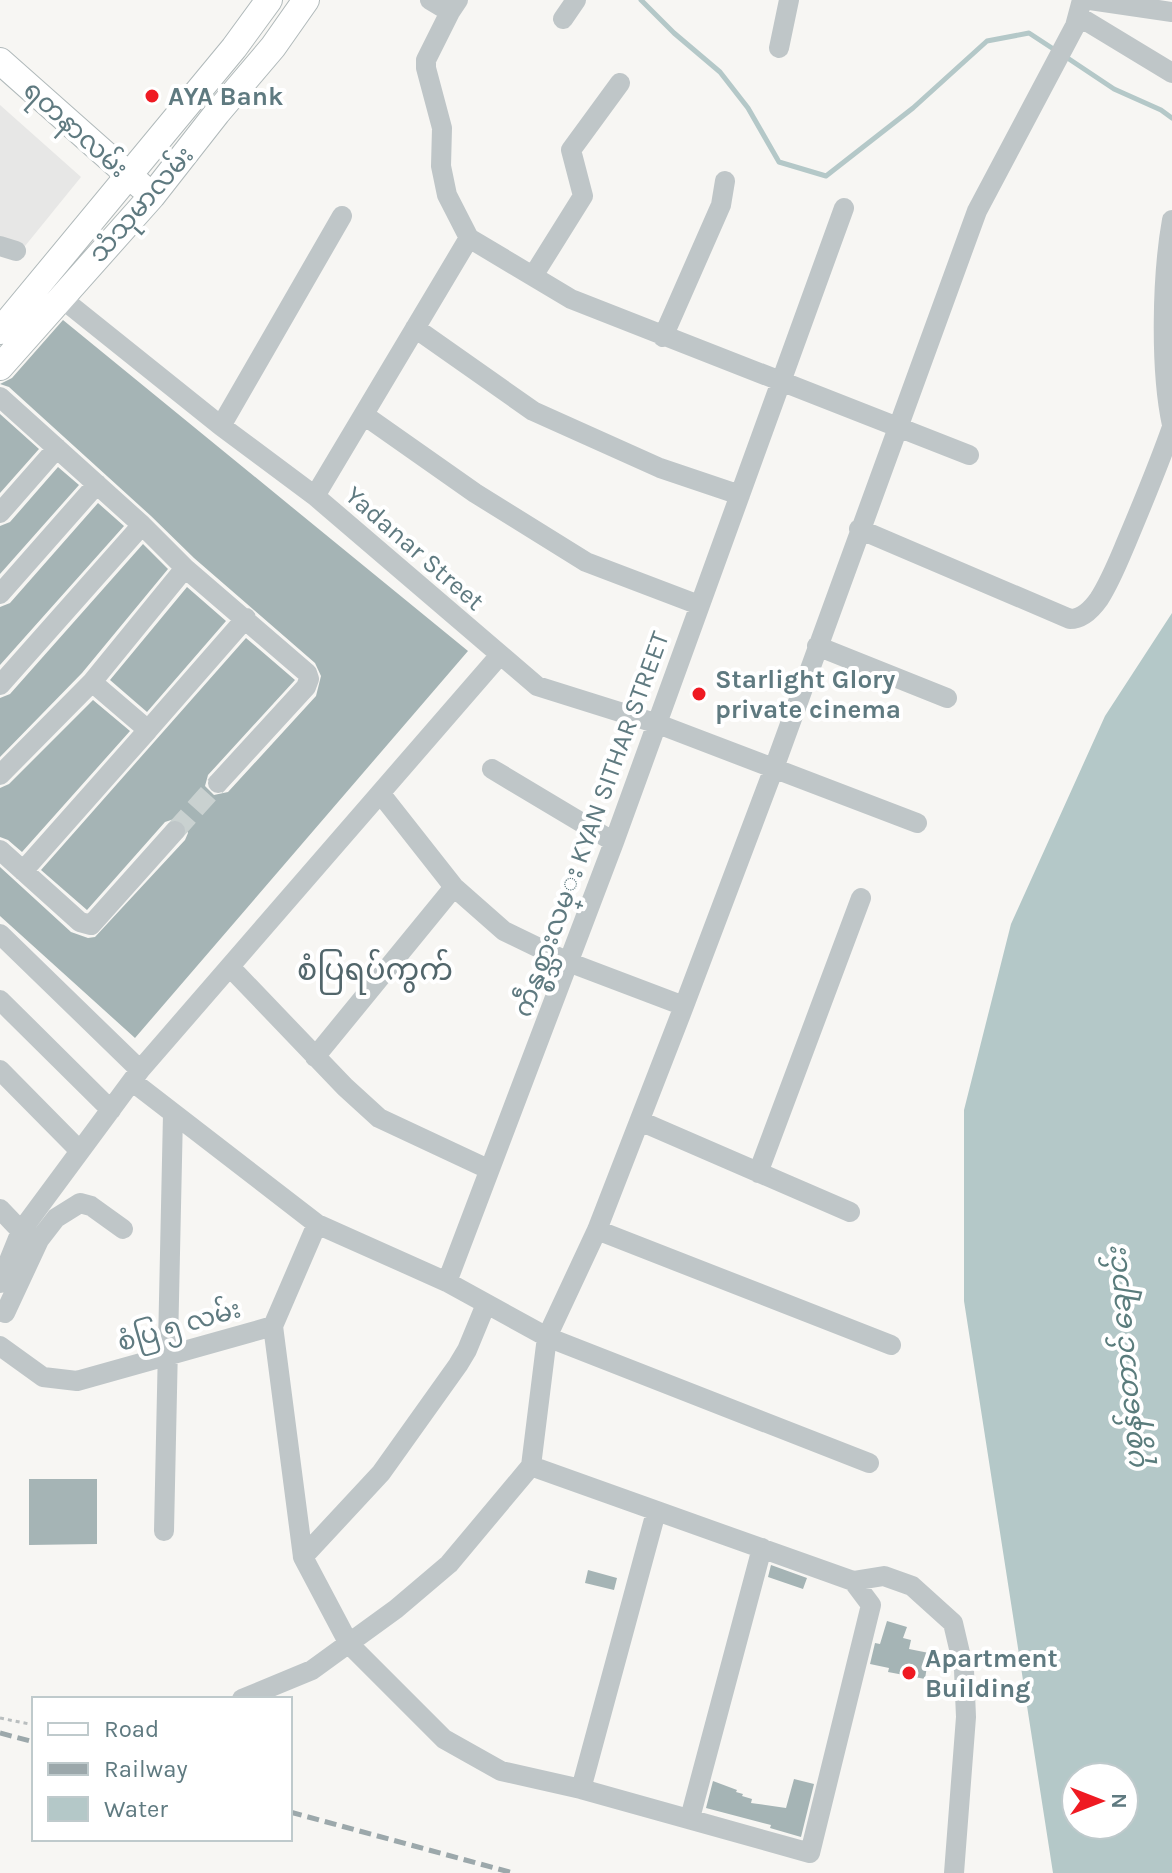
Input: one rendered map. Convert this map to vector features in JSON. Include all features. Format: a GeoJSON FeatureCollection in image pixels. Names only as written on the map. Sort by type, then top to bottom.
{"type":"FeatureCollection","features":[{"type":"Feature","properties":{"kind":"main road","name":"သံသုမာလမ်း"},"geometry":{"type":"LineString","coordinates":[[0,331],[234,48],[269,0]]}},
{"type":"Feature","properties":{"kind":"main road","name":"သံသုမာလမ်း"},"geometry":{"type":"LineString","coordinates":[[0,367],[152,196],[273,47],[306,0]]}},
{"type":"Feature","properties":{"kind":"main road","name":"ရတနာလမ်း"},"geometry":{"type":"LineString","coordinates":[[0,61],[152,196]]}},
{"type":"Feature","properties":{"kind":"street"},"geometry":{"type":"LineString","coordinates":[[430,0],[454,6],[426,60],[426,68],[442,128],[441,166],[447,195],[469,238],[571,299],[969,455]]}},
{"type":"Feature","properties":{"kind":"street"},"geometry":{"type":"LineString","coordinates":[[563,19],[576,0]]}},
{"type":"Feature","properties":{"kind":"street"},"geometry":{"type":"LineString","coordinates":[[779,48],[789,0]]}},
{"type":"Feature","properties":{"kind":"street"},"geometry":{"type":"LineString","coordinates":[[1081,10],[1172,12]]}},
{"type":"Feature","properties":{"kind":"street"},"geometry":{"type":"LineString","coordinates":[[1081,10],[1172,73]]}},
{"type":"Feature","properties":{"kind":"street"},"geometry":{"type":"LineString","coordinates":[[247,1697],[312,1670],[396,1609],[449,1564],[531,1466],[547,1337],[597,1230],[684,1006],[977,211],[1081,10]]}},
{"type":"Feature","properties":{"kind":"street"},"geometry":{"type":"LineString","coordinates":[[533,276],[583,196],[571,150],[620,83]]}},
{"type":"Feature","properties":{"kind":"street"},"geometry":{"type":"LineString","coordinates":[[663,337],[721,205],[725,181]]}},
{"type":"Feature","properties":{"kind":"street","name":"ကဵန္စစ္သားလမ္း KYAN SITHAR STREET"},"geometry":{"type":"LineString","coordinates":[[447,1282],[658,724],[844,208]]}},
{"type":"Feature","properties":{"kind":"street"},"geometry":{"type":"LineString","coordinates":[[221,426],[342,216]]}},
{"type":"Feature","properties":{"kind":"street"},"geometry":{"type":"LineString","coordinates":[[859,529],[1057,614],[1077,619],[1085,614],[1098,600],[1112,574],[1150,487],[1172,426],[1167,401],[1165,316],[1172,220]]}},
{"type":"Feature","properties":{"kind":"street"},"geometry":{"type":"LineString","coordinates":[[315,496],[469,238]]}},
{"type":"Feature","properties":{"kind":"street","name":"Yadanar Street"},"geometry":{"type":"LineString","coordinates":[[60,297],[221,426],[315,496],[537,686],[658,724],[917,823]]}},
{"type":"Feature","properties":{"kind":"street"},"geometry":{"type":"LineString","coordinates":[[415,328],[533,411],[660,468],[740,495]]}},
{"type":"Feature","properties":{"kind":"street"},"geometry":{"type":"LineString","coordinates":[[0,397],[185,568],[307,673],[309,679],[306,687],[218,783]]}},
{"type":"Feature","properties":{"kind":"street"},"geometry":{"type":"LineString","coordinates":[[364,415],[475,493],[586,562],[699,605]]}},
{"type":"Feature","properties":{"kind":"street"},"geometry":{"type":"LineString","coordinates":[[0,513],[57,448]]}},
{"type":"Feature","properties":{"kind":"street"},"geometry":{"type":"LineString","coordinates":[[0,594],[97,484]]}},
{"type":"Feature","properties":{"kind":"street"},"geometry":{"type":"LineString","coordinates":[[0,685],[142,525]]}},
{"type":"Feature","properties":{"kind":"street"},"geometry":{"type":"LineString","coordinates":[[0,775],[92,682],[185,568]]}},
{"type":"Feature","properties":{"kind":"street"},"geometry":{"type":"LineString","coordinates":[[23,871],[246,618]]}},
{"type":"Feature","properties":{"kind":"street"},"geometry":{"type":"LineString","coordinates":[[817,646],[947,698]]}},
{"type":"Feature","properties":{"kind":"street"},"geometry":{"type":"LineString","coordinates":[[0,1283],[79,1150],[136,1076],[500,655]]}},
{"type":"Feature","properties":{"kind":"street"},"geometry":{"type":"LineString","coordinates":[[92,682],[148,730]]}},
{"type":"Feature","properties":{"kind":"street"},"geometry":{"type":"LineString","coordinates":[[492,769],[614,842]]}},
{"type":"Feature","properties":{"kind":"street"},"geometry":{"type":"LineString","coordinates":[[380,793],[454,887],[504,931],[568,962],[684,1006]]}},
{"type":"Feature","properties":{"kind":"street"},"geometry":{"type":"LineString","coordinates":[[0,850],[80,922],[91,925],[175,831]]}},
{"type":"Feature","properties":{"kind":"street"},"geometry":{"type":"LineString","coordinates":[[315,1057],[454,887]]}},
{"type":"Feature","properties":{"kind":"street"},"geometry":{"type":"LineString","coordinates":[[758,1173],[861,898]]}},
{"type":"Feature","properties":{"kind":"street"},"geometry":{"type":"LineString","coordinates":[[0,934],[173,1114],[317,1224],[447,1282],[547,1337],[869,1463]]}},
{"type":"Feature","properties":{"kind":"street"},"geometry":{"type":"LineString","coordinates":[[230,967],[315,1057],[379,1118],[488,1169]]}},
{"type":"Feature","properties":{"kind":"street"},"geometry":{"type":"LineString","coordinates":[[0,1000],[111,1110]]}},
{"type":"Feature","properties":{"kind":"street"},"geometry":{"type":"LineString","coordinates":[[0,1070],[79,1150]]}},
{"type":"Feature","properties":{"kind":"street"},"geometry":{"type":"LineString","coordinates":[[164,1531],[173,1114]]}},
{"type":"Feature","properties":{"kind":"street"},"geometry":{"type":"LineString","coordinates":[[640,1121],[850,1212]]}},
{"type":"Feature","properties":{"kind":"street"},"geometry":{"type":"LineString","coordinates":[[5,1313],[30,1236],[80,1203],[91,1206],[123,1229]]}},
{"type":"Feature","properties":{"kind":"street"},"geometry":{"type":"LineString","coordinates":[[0,1209],[30,1236]]}},
{"type":"Feature","properties":{"kind":"street","name":"စံပြ ၅ လမ်း"},"geometry":{"type":"LineString","coordinates":[[0,1346],[43,1377],[77,1381],[273,1326],[317,1224]]}},
{"type":"Feature","properties":{"kind":"street"},"geometry":{"type":"LineString","coordinates":[[597,1230],[891,1345]]}},
{"type":"Feature","properties":{"kind":"street"},"geometry":{"type":"LineString","coordinates":[[303,1557],[390,1461],[463,1358],[486,1304]]}},
{"type":"Feature","properties":{"kind":"street"},"geometry":{"type":"LineString","coordinates":[[273,1326],[303,1557],[349,1644],[444,1739],[501,1771],[581,1789],[810,1853],[871,1605],[853,1581]]}},
{"type":"Feature","properties":{"kind":"street"},"geometry":{"type":"LineString","coordinates":[[531,1466],[853,1581],[884,1576],[912,1586],[953,1623],[964,1670],[966,1717],[954,1873]]}},
{"type":"Feature","properties":{"kind":"street"},"geometry":{"type":"LineString","coordinates":[[581,1789],[656,1512]]}},
{"type":"Feature","properties":{"kind":"street"},"geometry":{"type":"LineString","coordinates":[[690,1818],[762,1548]]}},
{"type":"Feature","properties":{"kind":"path"},"geometry":{"type":"LineString","coordinates":[[0,1718],[32,1725]]}},
{"type":"Feature","properties":{"kind":"shaded area"},"geometry":{"type":"Polygon","coordinates":[[[0,105],[81,177],[25,246],[0,238],[0,105]]]}},
{"type":"Feature","properties":{"kind":"water","name":"ပုစွန်တောင် ချောင်း"},"geometry":{"type":"Polygon","coordinates":[[[1172,613],[1172,1873],[1053,1873],[964,1301],[964,1110],[1011,924],[1105,716],[1172,613]]]}},
{"type":"Feature","properties":{"kind":"building"},"geometry":{"type":"Polygon","coordinates":[[[63,320],[468,651],[135,1038],[0,916],[0,867],[71,932],[88,938],[95,937],[185,840],[188,833],[184,822],[177,818],[165,822],[87,910],[41,870],[246,638],[295,680],[208,775],[205,786],[214,795],[228,792],[316,696],[321,676],[315,663],[194,558],[9,387],[0,384],[12,378],[63,320]]]}},
{"type":"Feature","properties":{"kind":"building"},"geometry":{"type":"Polygon","coordinates":[[[0,414],[39,449],[0,493],[0,414]]]}},
{"type":"Feature","properties":{"kind":"building"},"geometry":{"type":"Polygon","coordinates":[[[58,467],[79,485],[0,574],[0,526],[10,522],[58,467]]]}},
{"type":"Feature","properties":{"kind":"building"},"geometry":{"type":"Polygon","coordinates":[[[98,503],[124,526],[0,665],[0,607],[10,603],[98,503]]]}},
{"type":"Feature","properties":{"kind":"building"},"geometry":{"type":"Polygon","coordinates":[[[143,544],[168,569],[82,673],[0,757],[0,698],[10,694],[143,544]]]}},
{"type":"Feature","properties":{"kind":"building"},"geometry":{"type":"Polygon","coordinates":[[[187,587],[226,621],[147,712],[110,680],[187,587]]]}},
{"type":"Feature","properties":{"kind":"building"},"geometry":{"type":"Polygon","coordinates":[[[93,700],[130,731],[22,852],[0,837],[0,788],[9,784],[93,700]]]}},
{"type":"Feature","properties":{"kind":"building"},"geometry":{"type":"Polygon","coordinates":[[[29,1479],[97,1479],[97,1544],[29,1545],[29,1479]]]}},
{"type":"Feature","properties":{"kind":"building"},"geometry":{"type":"Polygon","coordinates":[[[771,1565],[807,1578],[803,1589],[768,1577],[771,1565]]]}},
{"type":"Feature","properties":{"kind":"building"},"geometry":{"type":"Polygon","coordinates":[[[588,1570],[617,1578],[614,1590],[585,1583],[588,1570]]]}},
{"type":"Feature","properties":{"kind":"building"},"geometry":{"type":"Polygon","coordinates":[[[887,1621],[907,1627],[903,1638],[911,1640],[909,1649],[929,1653],[925,1679],[888,1672],[889,1668],[870,1664],[875,1643],[880,1644],[887,1621]]]}},
{"type":"Feature","properties":{"kind":"building"},"geometry":{"type":"Polygon","coordinates":[[[794,1779],[814,1784],[801,1837],[770,1828],[771,1825],[706,1808],[713,1781],[737,1790],[742,1796],[752,1799],[751,1803],[786,1808],[794,1779]]]}},
{"type":"Feature","properties":{"kind":"waterway"},"geometry":{"type":"LineString","coordinates":[[641,0],[720,72],[748,108],[779,162],[826,176],[913,108],[987,41],[1029,33],[1058,52]]}},
{"type":"Feature","properties":{"kind":"waterway"},"geometry":{"type":"LineString","coordinates":[[1066,57],[1114,89],[1172,118]]}},
{"type":"Feature","properties":{"kind":"tunnel"},"geometry":{"type":"LineString","coordinates":[[175,831],[218,783]]}},
{"type":"Feature","properties":{"kind":"railway"},"geometry":{"type":"LineString","coordinates":[[0,1733],[32,1741]]}},
{"type":"Feature","properties":{"kind":"railway"},"geometry":{"type":"LineString","coordinates":[[292,1813],[513,1873]]}},
{"type":"Feature","properties":{"kind":"place","name":"AYA Bank"},"geometry":{"type":"Point","coordinates":[152,96]}},
{"type":"Feature","properties":{"kind":"place","name":"Starlight Glory private cinema"},"geometry":{"type":"Point","coordinates":[699,694]}},
{"type":"Feature","properties":{"kind":"place","name":"Apartment Building"},"geometry":{"type":"Point","coordinates":[909,1673]}},
{"type":"Feature","properties":{"kind":"district","name":"စံပြရပ်ကွက်"},"geometry":{"type":"Point","coordinates":[375,970]}}]}
